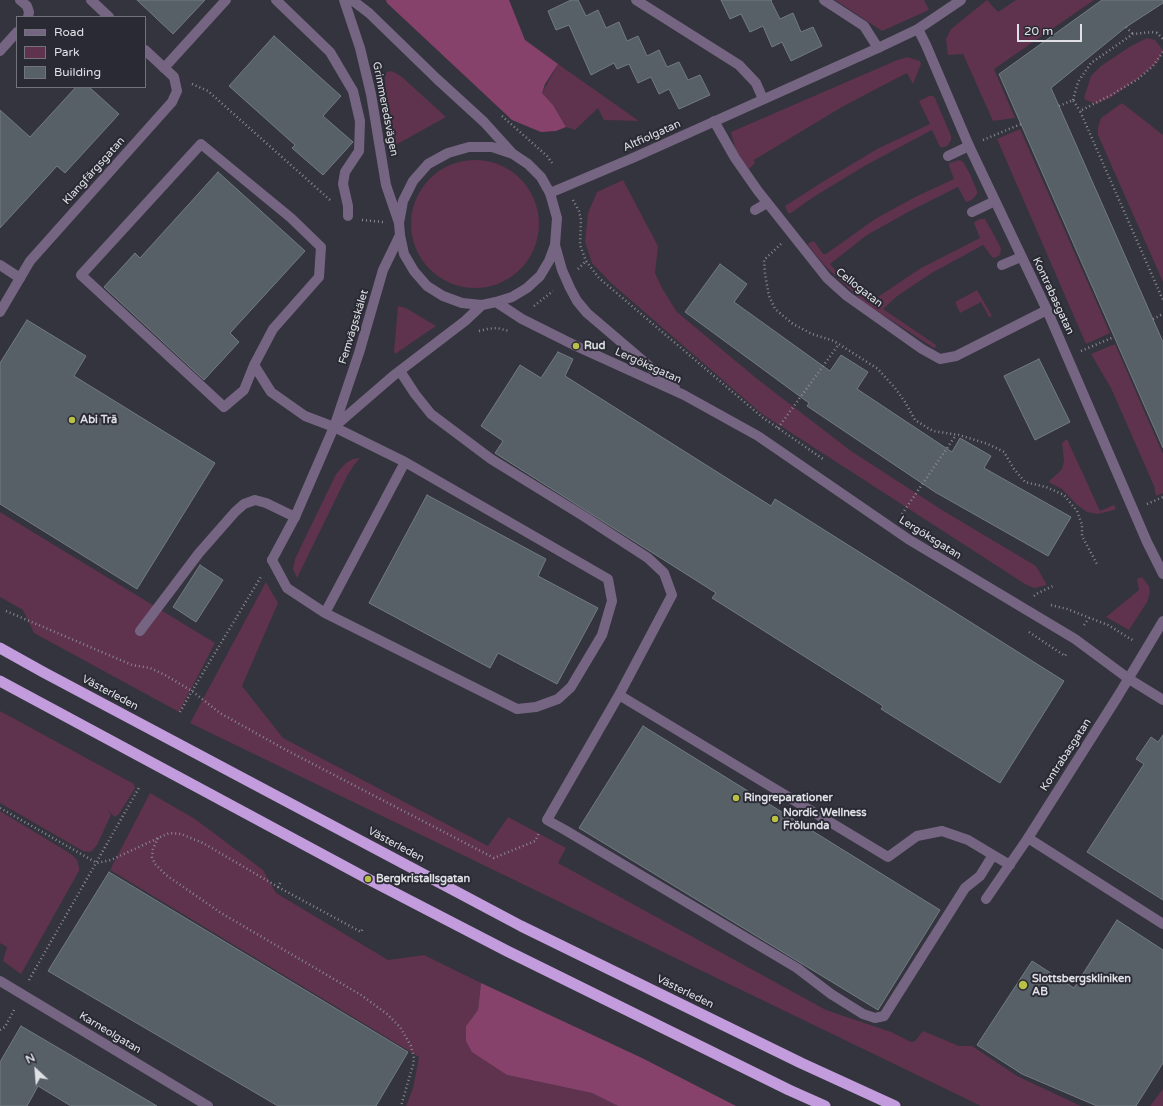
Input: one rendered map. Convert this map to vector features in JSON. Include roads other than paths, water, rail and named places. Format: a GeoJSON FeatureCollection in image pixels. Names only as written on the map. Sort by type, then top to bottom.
{"type":"FeatureCollection","features":[{"type":"Feature","properties":{"kind":"highway","name":"Västerleden"},"geometry":{"type":"LineString","coordinates":[[0,648],[521,926],[801,1063],[895,1106]]}},
{"type":"Feature","properties":{"kind":"highway"},"geometry":{"type":"LineString","coordinates":[[0,681],[355,872],[500,948],[789,1090],[825,1106]]}},
{"type":"Feature","properties":{"kind":"street"},"geometry":{"type":"LineString","coordinates":[[20,0],[27,6],[29,12],[28,16]]}},
{"type":"Feature","properties":{"kind":"street"},"geometry":{"type":"LineString","coordinates":[[91,0],[108,16]]}},
{"type":"Feature","properties":{"kind":"street"},"geometry":{"type":"LineString","coordinates":[[146,51],[164,68],[226,0]]}},
{"type":"Feature","properties":{"kind":"street"},"geometry":{"type":"LineString","coordinates":[[276,0],[330,52],[353,91],[360,122],[359,151],[345,172],[343,184],[348,206],[348,216]]}},
{"type":"Feature","properties":{"kind":"street","name":"Grimmeredsvägen"},"geometry":{"type":"LineString","coordinates":[[344,0],[360,48],[371,94],[386,185],[399,223]]}},
{"type":"Feature","properties":{"kind":"street"},"geometry":{"type":"LineString","coordinates":[[352,0],[369,13],[484,122],[513,154],[528,164],[541,177],[550,192],[557,218],[555,245],[549,261],[540,276],[527,288],[512,297],[482,305],[462,303],[443,296],[427,286],[414,271],[404,254],[399,223],[403,201],[413,181],[428,164],[448,153],[469,147],[492,148],[513,154]]}},
{"type":"Feature","properties":{"kind":"street"},"geometry":{"type":"LineString","coordinates":[[636,0],[739,65],[756,83],[763,99]]}},
{"type":"Feature","properties":{"kind":"street"},"geometry":{"type":"LineString","coordinates":[[824,0],[864,26],[878,48]]}},
{"type":"Feature","properties":{"kind":"street","name":"Altfiolgatan"},"geometry":{"type":"LineString","coordinates":[[550,192],[635,157],[878,48],[918,29],[960,0]]}},
{"type":"Feature","properties":{"kind":"street","name":"Kontrabasgatan"},"geometry":{"type":"LineString","coordinates":[[918,29],[969,146],[1047,310],[1147,542],[1163,574]]}},
{"type":"Feature","properties":{"kind":"street"},"geometry":{"type":"LineString","coordinates":[[0,51],[16,33]]}},
{"type":"Feature","properties":{"kind":"street","name":"Klangfärgsgatan"},"geometry":{"type":"LineString","coordinates":[[0,312],[30,261],[172,102],[177,91],[174,77],[164,68]]}},
{"type":"Feature","properties":{"kind":"street","name":"Cellogatan"},"geometry":{"type":"LineString","coordinates":[[714,121],[735,158],[767,203],[827,278],[847,296],[922,349],[940,359],[956,356],[1047,310]]}},
{"type":"Feature","properties":{"kind":"street"},"geometry":{"type":"LineString","coordinates":[[201,144],[291,218],[321,247],[319,277],[273,329],[254,365],[244,390],[224,407],[81,275],[201,144]]}},
{"type":"Feature","properties":{"kind":"street"},"geometry":{"type":"LineString","coordinates":[[948,156],[969,146]]}},
{"type":"Feature","properties":{"kind":"street"},"geometry":{"type":"LineString","coordinates":[[725,163],[735,158]]}},
{"type":"Feature","properties":{"kind":"street"},"geometry":{"type":"LineString","coordinates":[[972,212],[995,201]]}},
{"type":"Feature","properties":{"kind":"street"},"geometry":{"type":"LineString","coordinates":[[754,210],[767,203]]}},
{"type":"Feature","properties":{"kind":"street","name":"Femvägsskälet"},"geometry":{"type":"LineString","coordinates":[[325,613],[287,588],[272,560],[295,517],[334,427],[359,353],[384,270],[400,235]]}},
{"type":"Feature","properties":{"kind":"street","name":"Lergöksgatan"},"geometry":{"type":"LineString","coordinates":[[555,245],[566,279],[577,301],[587,313],[684,395]]}},
{"type":"Feature","properties":{"kind":"street"},"geometry":{"type":"LineString","coordinates":[[1002,265],[1021,257]]}},
{"type":"Feature","properties":{"kind":"street"},"geometry":{"type":"LineString","coordinates":[[0,265],[20,278]]}},
{"type":"Feature","properties":{"kind":"street","name":"Lergöksgatan"},"geometry":{"type":"LineString","coordinates":[[496,302],[522,319],[576,346],[684,395],[758,436],[908,540],[1075,639],[1129,678],[1163,700]]}},
{"type":"Feature","properties":{"kind":"street","name":"Femvägsskälet"},"geometry":{"type":"LineString","coordinates":[[334,427],[400,371],[465,321],[482,305]]}},
{"type":"Feature","properties":{"kind":"street"},"geometry":{"type":"LineString","coordinates":[[254,365],[271,392],[305,416],[334,427],[405,462],[608,579],[612,601],[602,634],[571,687],[558,699],[536,707],[517,709],[325,613],[405,462]]}},
{"type":"Feature","properties":{"kind":"street"},"geometry":{"type":"LineString","coordinates":[[400,371],[415,394],[431,414],[491,459],[648,558],[664,573],[672,595],[619,695],[546,820],[797,968],[831,994],[863,1014],[875,1018],[884,1016],[965,888],[980,876],[994,855]]}},
{"type":"Feature","properties":{"kind":"street"},"geometry":{"type":"LineString","coordinates":[[140,631],[199,553],[235,512],[244,504],[255,500],[266,503],[295,517]]}},
{"type":"Feature","properties":{"kind":"street","name":"Kontrabasgatan"},"geometry":{"type":"LineString","coordinates":[[986,899],[1028,838],[1129,678],[1163,621]]}},
{"type":"Feature","properties":{"kind":"street"},"geometry":{"type":"LineString","coordinates":[[619,695],[888,857],[917,836],[942,831],[968,840],[1010,864]]}},
{"type":"Feature","properties":{"kind":"street"},"geometry":{"type":"LineString","coordinates":[[1028,838],[1163,924]]}},
{"type":"Feature","properties":{"kind":"street","name":"Karneolgatan"},"geometry":{"type":"LineString","coordinates":[[0,981],[208,1106]]}},
{"type":"Feature","properties":{"kind":"place","name":"Rud"},"geometry":{"type":"Point","coordinates":[576,346]}},
{"type":"Feature","properties":{"kind":"place","name":"Abi Trä"},"geometry":{"type":"Point","coordinates":[72,420]}},
{"type":"Feature","properties":{"kind":"place","name":"Ringreparationer"},"geometry":{"type":"Point","coordinates":[736,798]}},
{"type":"Feature","properties":{"kind":"place","name":"Nordic Wellness Frölunda"},"geometry":{"type":"Point","coordinates":[775,819]}},
{"type":"Feature","properties":{"kind":"place","name":"Bergkristallsgatan"},"geometry":{"type":"Point","coordinates":[368,879]}},
{"type":"Feature","properties":{"kind":"place","name":"Slottsbergskliniken AB"},"geometry":{"type":"Point","coordinates":[1023,985]}}]}
